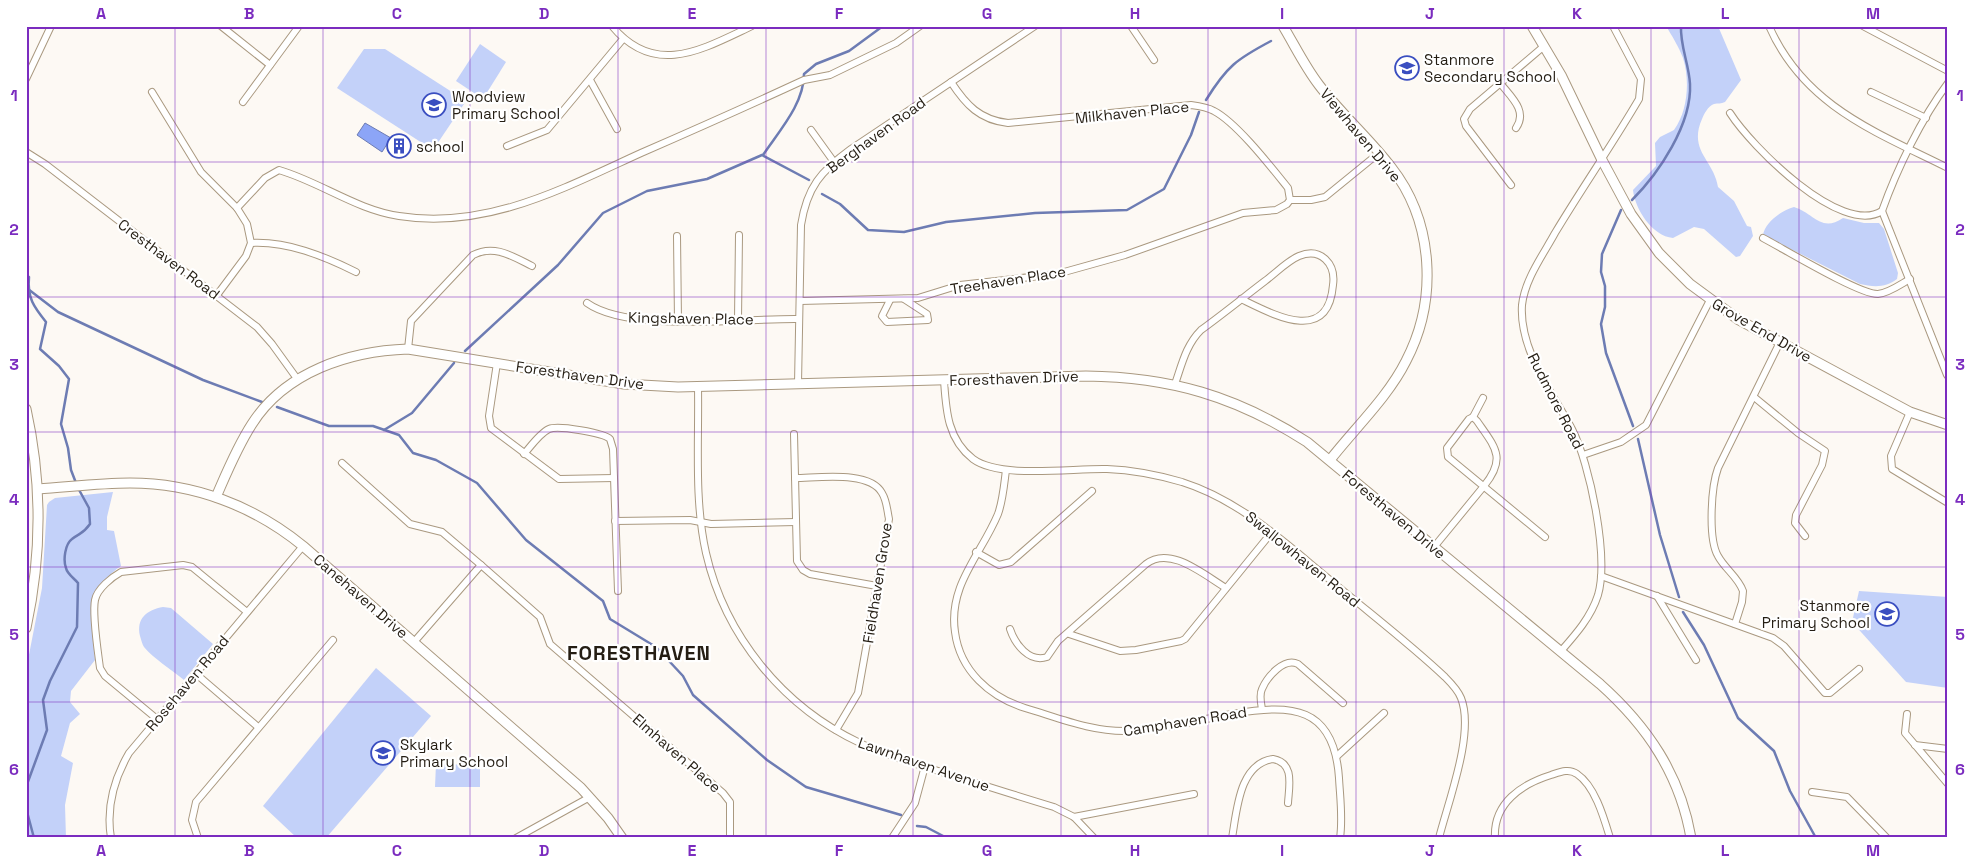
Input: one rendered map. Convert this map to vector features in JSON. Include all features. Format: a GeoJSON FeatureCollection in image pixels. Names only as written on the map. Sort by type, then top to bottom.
{"type":"FeatureCollection","features":[{"type":"Feature","properties":{"kind":"street"},"geometry":{"type":"LineString","coordinates":[[26,79],[51,26]]}},
{"type":"Feature","properties":{"kind":"street"},"geometry":{"type":"LineString","coordinates":[[221,26],[270,66]]}},
{"type":"Feature","properties":{"kind":"street"},"geometry":{"type":"LineString","coordinates":[[243,102],[299,26]]}},
{"type":"Feature","properties":{"kind":"street"},"geometry":{"type":"LineString","coordinates":[[612,26],[623,39],[650,52],[667,56],[693,53],[752,26]]}},
{"type":"Feature","properties":{"kind":"street"},"geometry":{"type":"LineString","coordinates":[[237,208],[265,178],[279,170],[296,175],[376,211],[398,216],[432,220],[499,212],[555,192],[804,80],[830,75],[896,43],[920,26]]}},
{"type":"Feature","properties":{"kind":"street","name":"Berghaven Road"},"geometry":{"type":"LineString","coordinates":[[798,384],[804,209],[813,185],[834,162],[1034,26]]}},
{"type":"Feature","properties":{"kind":"street"},"geometry":{"type":"LineString","coordinates":[[1131,26],[1154,60]]}},
{"type":"Feature","properties":{"kind":"street","name":"Viewhaven Drive"},"geometry":{"type":"LineString","coordinates":[[1283,26],[1319,84],[1402,182],[1416,213],[1427,258],[1426,295],[1420,328],[1406,362],[1396,378],[1330,460]]}},
{"type":"Feature","properties":{"kind":"street","name":"Grove End Drive"},"geometry":{"type":"LineString","coordinates":[[1532,26],[1561,75],[1602,160],[1645,234],[1674,268],[1710,300],[1739,320],[1910,412],[1948,425]]}},
{"type":"Feature","properties":{"kind":"street","name":"Rudmore Road"},"geometry":{"type":"LineString","coordinates":[[1561,651],[1590,615],[1598,594],[1601,576],[1598,534],[1590,482],[1583,455],[1532,356],[1526,339],[1522,307],[1524,295],[1540,260],[1639,99],[1640,79],[1613,26]]}},
{"type":"Feature","properties":{"kind":"street"},"geometry":{"type":"LineString","coordinates":[[1769,26],[1788,60],[1818,95],[1848,118],[1948,168]]}},
{"type":"Feature","properties":{"kind":"street"},"geometry":{"type":"LineString","coordinates":[[1863,26],[1948,72]]}},
{"type":"Feature","properties":{"kind":"street"},"geometry":{"type":"LineString","coordinates":[[507,146],[547,130],[623,39]]}},
{"type":"Feature","properties":{"kind":"street"},"geometry":{"type":"LineString","coordinates":[[1511,185],[1466,126],[1464,119],[1470,109],[1543,47]]}},
{"type":"Feature","properties":{"kind":"street"},"geometry":{"type":"LineString","coordinates":[[590,80],[617,128]]}},
{"type":"Feature","properties":{"kind":"street","name":"Milkhaven Place"},"geometry":{"type":"LineString","coordinates":[[951,82],[960,96],[978,114],[987,119],[1008,124],[1191,105],[1202,106],[1214,111],[1228,121],[1278,175],[1288,188],[1290,198]]}},
{"type":"Feature","properties":{"kind":"street"},"geometry":{"type":"LineString","coordinates":[[1500,83],[1520,111],[1520,122],[1516,128]]}},
{"type":"Feature","properties":{"kind":"street"},"geometry":{"type":"LineString","coordinates":[[1730,112],[1748,137],[1808,192],[1854,215],[1868,217],[1882,211],[1910,149],[1926,118],[1945,91],[1948,83]]}},
{"type":"Feature","properties":{"kind":"street"},"geometry":{"type":"LineString","coordinates":[[152,92],[202,172],[237,208],[248,224],[251,243],[242,261],[217,295]]}},
{"type":"Feature","properties":{"kind":"street"},"geometry":{"type":"LineString","coordinates":[[1871,92],[1926,118]]}},
{"type":"Feature","properties":{"kind":"street"},"geometry":{"type":"LineString","coordinates":[[811,130],[834,162]]}},
{"type":"Feature","properties":{"kind":"street","name":"Cresthaven Road"},"geometry":{"type":"LineString","coordinates":[[26,152],[45,164],[217,295],[264,334],[298,380]]}},
{"type":"Feature","properties":{"kind":"street"},"geometry":{"type":"LineString","coordinates":[[1290,198],[1312,200],[1325,197],[1379,153]]}},
{"type":"Feature","properties":{"kind":"street","name":"Treehaven Place"},"geometry":{"type":"LineString","coordinates":[[800,302],[918,298],[960,285],[1057,274],[1125,255],[1243,213],[1276,210],[1286,204],[1290,198]]}},
{"type":"Feature","properties":{"kind":"street"},"geometry":{"type":"LineString","coordinates":[[1882,211],[1948,375]]}},
{"type":"Feature","properties":{"kind":"street"},"geometry":{"type":"LineString","coordinates":[[738,320],[739,235]]}},
{"type":"Feature","properties":{"kind":"street"},"geometry":{"type":"LineString","coordinates":[[676,236],[678,321]]}},
{"type":"Feature","properties":{"kind":"street"},"geometry":{"type":"LineString","coordinates":[[1762,238],[1824,271],[1871,292],[1883,293],[1910,279]]}},
{"type":"Feature","properties":{"kind":"street"},"geometry":{"type":"LineString","coordinates":[[251,243],[283,245],[319,256],[356,272]]}},
{"type":"Feature","properties":{"kind":"street"},"geometry":{"type":"LineString","coordinates":[[408,349],[412,321],[473,255],[484,250],[498,250],[532,266]]}},
{"type":"Feature","properties":{"kind":"street"},"geometry":{"type":"LineString","coordinates":[[1175,384],[1185,353],[1195,336],[1241,299],[1300,256],[1315,253],[1323,256],[1332,269],[1334,282],[1330,305],[1325,312],[1316,317],[1300,321],[1289,321],[1241,299]]}},
{"type":"Feature","properties":{"kind":"street"},"geometry":{"type":"LineString","coordinates":[[890,300],[882,316],[887,322],[928,320],[927,314],[904,299]]}},
{"type":"Feature","properties":{"kind":"street"},"geometry":{"type":"LineString","coordinates":[[1583,455],[1630,436],[1646,425],[1710,300]]}},
{"type":"Feature","properties":{"kind":"street","name":"Kingshaven Place"},"geometry":{"type":"LineString","coordinates":[[587,303],[608,315],[627,318],[678,321],[800,319]]}},
{"type":"Feature","properties":{"kind":"street"},"geometry":{"type":"LineString","coordinates":[[1735,624],[1742,602],[1743,591],[1720,560],[1714,547],[1713,484],[1718,468],[1780,342]]}},
{"type":"Feature","properties":{"kind":"street","name":"Foresthaven Drive"},"geometry":{"type":"LineString","coordinates":[[216,497],[234,454],[252,423],[280,394],[298,380],[319,368],[355,355],[408,349],[624,384],[698,387],[1114,376],[1175,384],[1210,394],[1254,411],[1281,425],[1330,460],[1561,651],[1616,699],[1652,740],[1677,786],[1691,838]]}},
{"type":"Feature","properties":{"kind":"street"},"geometry":{"type":"LineString","coordinates":[[497,363],[489,426],[555,477],[563,480],[614,478]]}},
{"type":"Feature","properties":{"kind":"street","name":"Swallowhaven Road"},"geometry":{"type":"LineString","coordinates":[[944,380],[947,416],[954,437],[973,459],[986,465],[1006,470],[1108,469],[1165,478],[1211,493],[1250,516],[1272,532],[1445,676],[1461,698],[1466,735],[1439,838]]}},
{"type":"Feature","properties":{"kind":"street","name":"Lawnhaven Avenue"},"geometry":{"type":"LineString","coordinates":[[698,387],[702,523],[706,553],[727,612],[741,637],[776,684],[812,715],[836,730],[876,750],[1054,807],[1074,817],[1094,838]]}},
{"type":"Feature","properties":{"kind":"street"},"geometry":{"type":"LineString","coordinates":[[1754,397],[1798,433],[1824,451],[1822,465],[1796,515],[1795,522],[1805,536]]}},
{"type":"Feature","properties":{"kind":"street"},"geometry":{"type":"LineString","coordinates":[[1482,398],[1473,417],[1469,419],[1449,446],[1447,455],[1545,537]]}},
{"type":"Feature","properties":{"kind":"street"},"geometry":{"type":"LineString","coordinates":[[26,409],[38,489],[35,579],[26,628]]}},
{"type":"Feature","properties":{"kind":"street"},"geometry":{"type":"LineString","coordinates":[[1910,412],[1892,456],[1892,469],[1948,503]]}},
{"type":"Feature","properties":{"kind":"street"},"geometry":{"type":"LineString","coordinates":[[1434,547],[1496,469],[1497,456],[1486,434],[1473,417]]}},
{"type":"Feature","properties":{"kind":"street"},"geometry":{"type":"LineString","coordinates":[[524,454],[543,433],[552,428],[598,433],[608,437],[612,443],[618,591]]}},
{"type":"Feature","properties":{"kind":"street"},"geometry":{"type":"LineString","coordinates":[[794,434],[797,561],[803,570],[810,574],[877,586]]}},
{"type":"Feature","properties":{"kind":"street","name":"Elmhaven Place"},"geometry":{"type":"LineString","coordinates":[[342,462],[410,524],[442,532],[481,565],[540,617],[550,644],[728,798],[730,838]]}},
{"type":"Feature","properties":{"kind":"street","name":"Camphaven Road"},"geometry":{"type":"LineString","coordinates":[[1006,470],[998,514],[963,576],[955,605],[955,633],[958,648],[970,670],[981,683],[1002,698],[1080,725],[1114,731],[1146,729],[1262,709],[1289,709],[1309,716],[1325,730],[1338,756],[1340,838]]}},
{"type":"Feature","properties":{"kind":"street","name":"Fieldhaven Grove"},"geometry":{"type":"LineString","coordinates":[[794,478],[864,480],[877,486],[882,492],[889,519],[858,693],[836,730]]}},
{"type":"Feature","properties":{"kind":"street","name":"Canehaven Drive"},"geometry":{"type":"LineString","coordinates":[[38,489],[92,485],[153,484],[216,497],[272,523],[303,546],[590,797],[622,838]]}},
{"type":"Feature","properties":{"kind":"street"},"geometry":{"type":"LineString","coordinates":[[976,552],[999,566],[1012,562],[1092,492]]}},
{"type":"Feature","properties":{"kind":"street"},"geometry":{"type":"LineString","coordinates":[[616,521],[684,520],[702,523],[796,522]]}},
{"type":"Feature","properties":{"kind":"street"},"geometry":{"type":"LineString","coordinates":[[1069,634],[1120,651],[1174,643],[1185,639],[1272,532]]}},
{"type":"Feature","properties":{"kind":"street","name":"Rosehaven Road"},"geometry":{"type":"LineString","coordinates":[[111,838],[110,813],[117,778],[129,753],[194,672],[303,546]]}},
{"type":"Feature","properties":{"kind":"street"},"geometry":{"type":"LineString","coordinates":[[1010,629],[1018,646],[1034,658],[1047,657],[1058,641],[1069,634],[1146,564],[1159,557],[1176,560],[1226,588]]}},
{"type":"Feature","properties":{"kind":"street"},"geometry":{"type":"LineString","coordinates":[[156,719],[105,676],[100,668],[94,604],[99,592],[113,576],[121,572],[183,565],[196,569],[247,612]]}},
{"type":"Feature","properties":{"kind":"street"},"geometry":{"type":"LineString","coordinates":[[414,642],[481,565]]}},
{"type":"Feature","properties":{"kind":"street"},"geometry":{"type":"LineString","coordinates":[[1601,576],[1735,624],[1778,642],[1825,693],[1830,693],[1859,669]]}},
{"type":"Feature","properties":{"kind":"street"},"geometry":{"type":"LineString","coordinates":[[1657,596],[1696,660]]}},
{"type":"Feature","properties":{"kind":"street"},"geometry":{"type":"LineString","coordinates":[[198,838],[192,820],[196,802],[333,640]]}},
{"type":"Feature","properties":{"kind":"street"},"geometry":{"type":"LineString","coordinates":[[1262,709],[1262,688],[1281,665],[1290,662],[1298,664],[1343,703]]}},
{"type":"Feature","properties":{"kind":"street"},"geometry":{"type":"LineString","coordinates":[[194,672],[258,727]]}},
{"type":"Feature","properties":{"kind":"street"},"geometry":{"type":"LineString","coordinates":[[1338,756],[1384,713]]}},
{"type":"Feature","properties":{"kind":"street"},"geometry":{"type":"LineString","coordinates":[[1907,714],[1905,733],[1948,784]]}},
{"type":"Feature","properties":{"kind":"street"},"geometry":{"type":"LineString","coordinates":[[1915,745],[1948,749]]}},
{"type":"Feature","properties":{"kind":"street"},"geometry":{"type":"LineString","coordinates":[[1232,838],[1247,777],[1256,765],[1273,759],[1284,764],[1288,769],[1290,783],[1288,803]]}},
{"type":"Feature","properties":{"kind":"street"},"geometry":{"type":"LineString","coordinates":[[892,838],[915,804],[925,766]]}},
{"type":"Feature","properties":{"kind":"street"},"geometry":{"type":"LineString","coordinates":[[1495,838],[1500,811],[1515,792],[1544,777],[1567,771],[1573,772],[1584,779],[1606,824],[1610,838]]}},
{"type":"Feature","properties":{"kind":"street"},"geometry":{"type":"LineString","coordinates":[[1812,792],[1847,797],[1887,838]]}},
{"type":"Feature","properties":{"kind":"street"},"geometry":{"type":"LineString","coordinates":[[1074,817],[1194,794]]}},
{"type":"Feature","properties":{"kind":"street"},"geometry":{"type":"LineString","coordinates":[[516,838],[590,797]]}},
{"type":"Feature","properties":{"kind":"shaded area"},"geometry":{"type":"Polygon","coordinates":[[[1666,26],[1718,26],[1741,80],[1725,102],[1714,104],[1706,110],[1698,139],[1703,155],[1716,178],[1718,187],[1734,201],[1747,226],[1751,227],[1753,236],[1740,256],[1736,257],[1704,229],[1694,227],[1673,238],[1665,236],[1646,220],[1634,197],[1633,190],[1656,166],[1655,143],[1660,137],[1674,130],[1685,105],[1687,76],[1683,58],[1666,26]]]}},
{"type":"Feature","properties":{"kind":"shaded area"},"geometry":{"type":"Polygon","coordinates":[[[480,44],[506,62],[483,99],[456,81],[480,44]]]}},
{"type":"Feature","properties":{"kind":"shaded area"},"geometry":{"type":"Polygon","coordinates":[[[364,49],[385,49],[466,101],[433,150],[337,88],[364,49]]]}},
{"type":"Feature","properties":{"kind":"shaded area"},"geometry":{"type":"Polygon","coordinates":[[[1794,207],[1823,223],[1835,222],[1843,218],[1864,223],[1879,223],[1884,229],[1898,273],[1897,279],[1879,286],[1860,284],[1763,235],[1764,230],[1775,217],[1794,207]]]}},
{"type":"Feature","properties":{"kind":"shaded area"},"geometry":{"type":"Polygon","coordinates":[[[113,492],[107,517],[107,530],[114,531],[121,566],[100,586],[95,597],[92,619],[95,660],[71,691],[70,702],[80,714],[70,723],[61,756],[73,763],[65,805],[66,838],[26,838],[26,670],[42,588],[47,505],[55,498],[113,492]]]}},
{"type":"Feature","properties":{"kind":"shaded area"},"geometry":{"type":"Polygon","coordinates":[[[1859,591],[1948,597],[1948,688],[1906,682],[1852,622],[1859,591]]]}},
{"type":"Feature","properties":{"kind":"shaded area"},"geometry":{"type":"Polygon","coordinates":[[[163,607],[171,608],[213,644],[184,680],[143,646],[140,636],[140,624],[144,616],[152,610],[163,607]]]}},
{"type":"Feature","properties":{"kind":"shaded area"},"geometry":{"type":"Polygon","coordinates":[[[376,668],[431,716],[326,838],[297,838],[263,806],[376,668]]]}},
{"type":"Feature","properties":{"kind":"shaded area"},"geometry":{"type":"Polygon","coordinates":[[[436,764],[480,765],[480,787],[435,787],[436,764]]]}},
{"type":"Feature","properties":{"kind":"water"},"geometry":{"type":"Polygon","coordinates":[[[365,123],[391,138],[382,152],[357,135],[365,123]]]}},
{"type":"Feature","properties":{"kind":"waterway"},"geometry":{"type":"LineString","coordinates":[[763,155],[790,117],[800,96],[804,74],[816,64],[849,51],[883,26]]}},
{"type":"Feature","properties":{"kind":"waterway"},"geometry":{"type":"LineString","coordinates":[[1632,200],[1663,162],[1680,131],[1686,115],[1690,84],[1681,26]]}},
{"type":"Feature","properties":{"kind":"waterway"},"geometry":{"type":"LineString","coordinates":[[1206,100],[1220,79],[1234,64],[1271,41]]}},
{"type":"Feature","properties":{"kind":"waterway"},"geometry":{"type":"LineString","coordinates":[[822,194],[840,204],[868,230],[904,232],[946,222],[1035,213],[1127,210],[1164,189],[1191,135],[1199,112]]}},
{"type":"Feature","properties":{"kind":"waterway"},"geometry":{"type":"LineString","coordinates":[[465,351],[558,265],[603,213],[647,191],[707,179],[762,155],[809,180]]}},
{"type":"Feature","properties":{"kind":"waterway"},"geometry":{"type":"LineString","coordinates":[[1621,210],[1602,254],[1601,272],[1605,286],[1605,307],[1601,324],[1606,353],[1633,426]]}},
{"type":"Feature","properties":{"kind":"waterway"},"geometry":{"type":"LineString","coordinates":[[26,275],[29,277],[29,291],[32,302],[46,322],[40,349],[59,366],[69,379],[61,424],[68,448],[71,470],[76,483]]}},
{"type":"Feature","properties":{"kind":"waterway"},"geometry":{"type":"LineString","coordinates":[[28,289],[58,312],[203,380],[262,402]]}},
{"type":"Feature","properties":{"kind":"waterway"},"geometry":{"type":"LineString","coordinates":[[384,430],[412,413],[454,363]]}},
{"type":"Feature","properties":{"kind":"waterway"},"geometry":{"type":"LineString","coordinates":[[277,407],[329,426],[373,426],[399,435],[413,453],[436,460],[477,483],[526,540],[603,601],[610,619],[656,647],[683,676],[693,695],[767,760],[806,787],[901,815]]}},
{"type":"Feature","properties":{"kind":"waterway"},"geometry":{"type":"LineString","coordinates":[[1638,439],[1660,535],[1679,597]]}},
{"type":"Feature","properties":{"kind":"waterway"},"geometry":{"type":"LineString","coordinates":[[26,787],[47,730],[43,700],[50,681],[77,627],[78,583],[66,568],[65,552],[70,541],[90,524],[89,508],[78,488]]}},
{"type":"Feature","properties":{"kind":"waterway"},"geometry":{"type":"LineString","coordinates":[[1683,612],[1704,645],[1738,718],[1774,751],[1790,791],[1816,838]]}},
{"type":"Feature","properties":{"kind":"waterway"},"geometry":{"type":"LineString","coordinates":[[26,808],[34,838]]}},
{"type":"Feature","properties":{"kind":"waterway"},"geometry":{"type":"LineString","coordinates":[[917,826],[926,827],[947,838]]}},
{"type":"Feature","properties":{"kind":"place","name":"Stanmore Secondary School"},"geometry":{"type":"Point","coordinates":[1407,68]}},
{"type":"Feature","properties":{"kind":"place","name":"Woodview Primary School"},"geometry":{"type":"Point","coordinates":[434,105]}},
{"type":"Feature","properties":{"kind":"place","name":"school"},"geometry":{"type":"Point","coordinates":[399,146]}},
{"type":"Feature","properties":{"kind":"place","name":"Stanmore Primary School"},"geometry":{"type":"Point","coordinates":[1887,614]}},
{"type":"Feature","properties":{"kind":"place","name":"Skylark Primary School"},"geometry":{"type":"Point","coordinates":[383,753]}},
{"type":"Feature","properties":{"kind":"district","name":"FORESTHAVEN"},"geometry":{"type":"Point","coordinates":[639,653]}}]}
